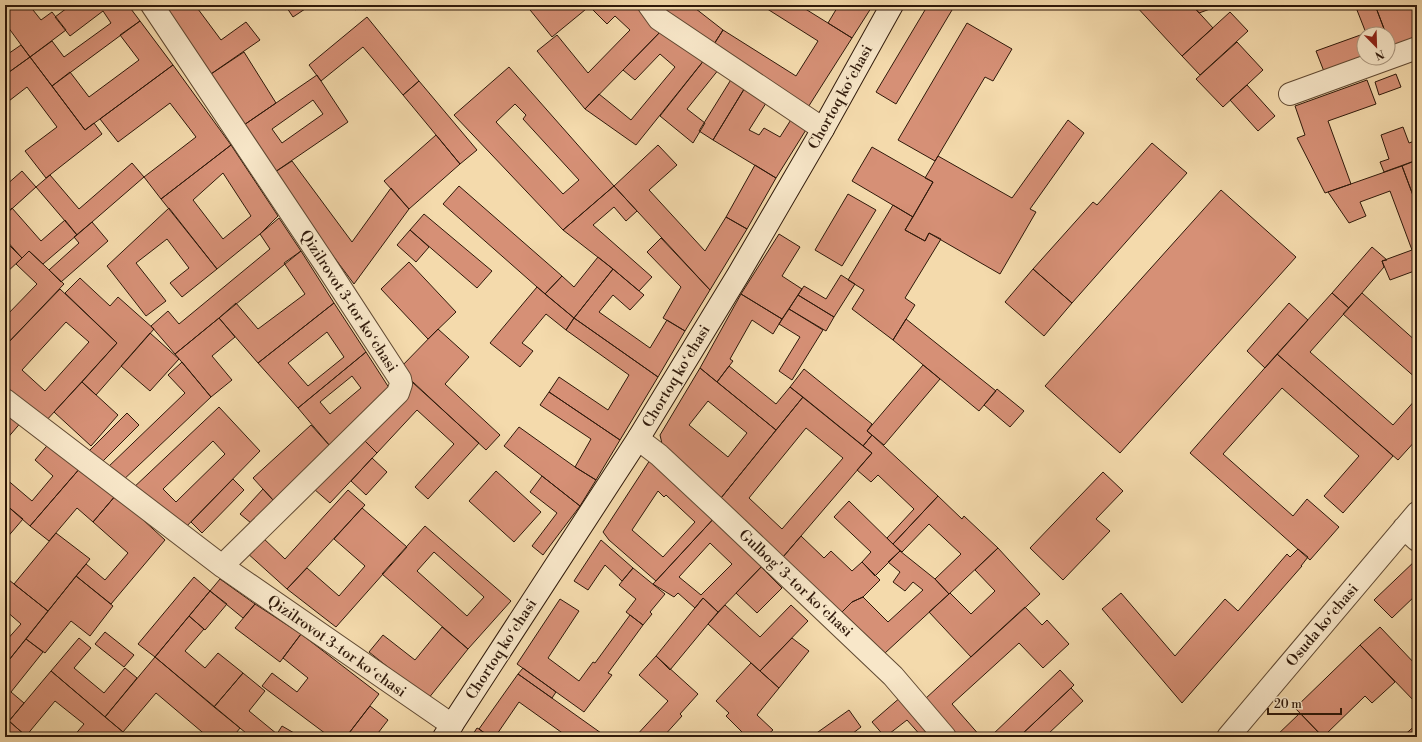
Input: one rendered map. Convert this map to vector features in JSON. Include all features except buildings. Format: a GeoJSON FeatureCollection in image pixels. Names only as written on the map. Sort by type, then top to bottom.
{"type":"FeatureCollection","features":[{"type":"Feature","properties":{"kind":"street","name":"Qizilrovot 3-tor koʻchasi"},"geometry":{"type":"LineString","coordinates":[[152,5],[400,378],[401,384],[398,393],[222,566]]}},
{"type":"Feature","properties":{"kind":"street"},"geometry":{"type":"LineString","coordinates":[[649,5],[659,19],[823,129]]}},
{"type":"Feature","properties":{"kind":"street","name":"Chortoq koʻchasi"},"geometry":{"type":"LineString","coordinates":[[448,731],[638,439],[738,275],[823,129],[892,5]]}},
{"type":"Feature","properties":{"kind":"street"},"geometry":{"type":"LineString","coordinates":[[1290,94],[1417,48]]}},
{"type":"Feature","properties":{"kind":"street","name":"Qizilrovot 3-tor koʻchasi"},"geometry":{"type":"LineString","coordinates":[[5,400],[222,566],[448,731]]}},
{"type":"Feature","properties":{"kind":"street","name":"Gulbog' 3-tor koʻchasi"},"geometry":{"type":"LineString","coordinates":[[638,439],[659,455],[706,498],[893,676],[945,737]]}},
{"type":"Feature","properties":{"kind":"street","name":"Osuda koʻchasi"},"geometry":{"type":"LineString","coordinates":[[1228,737],[1413,527]]}}]}
